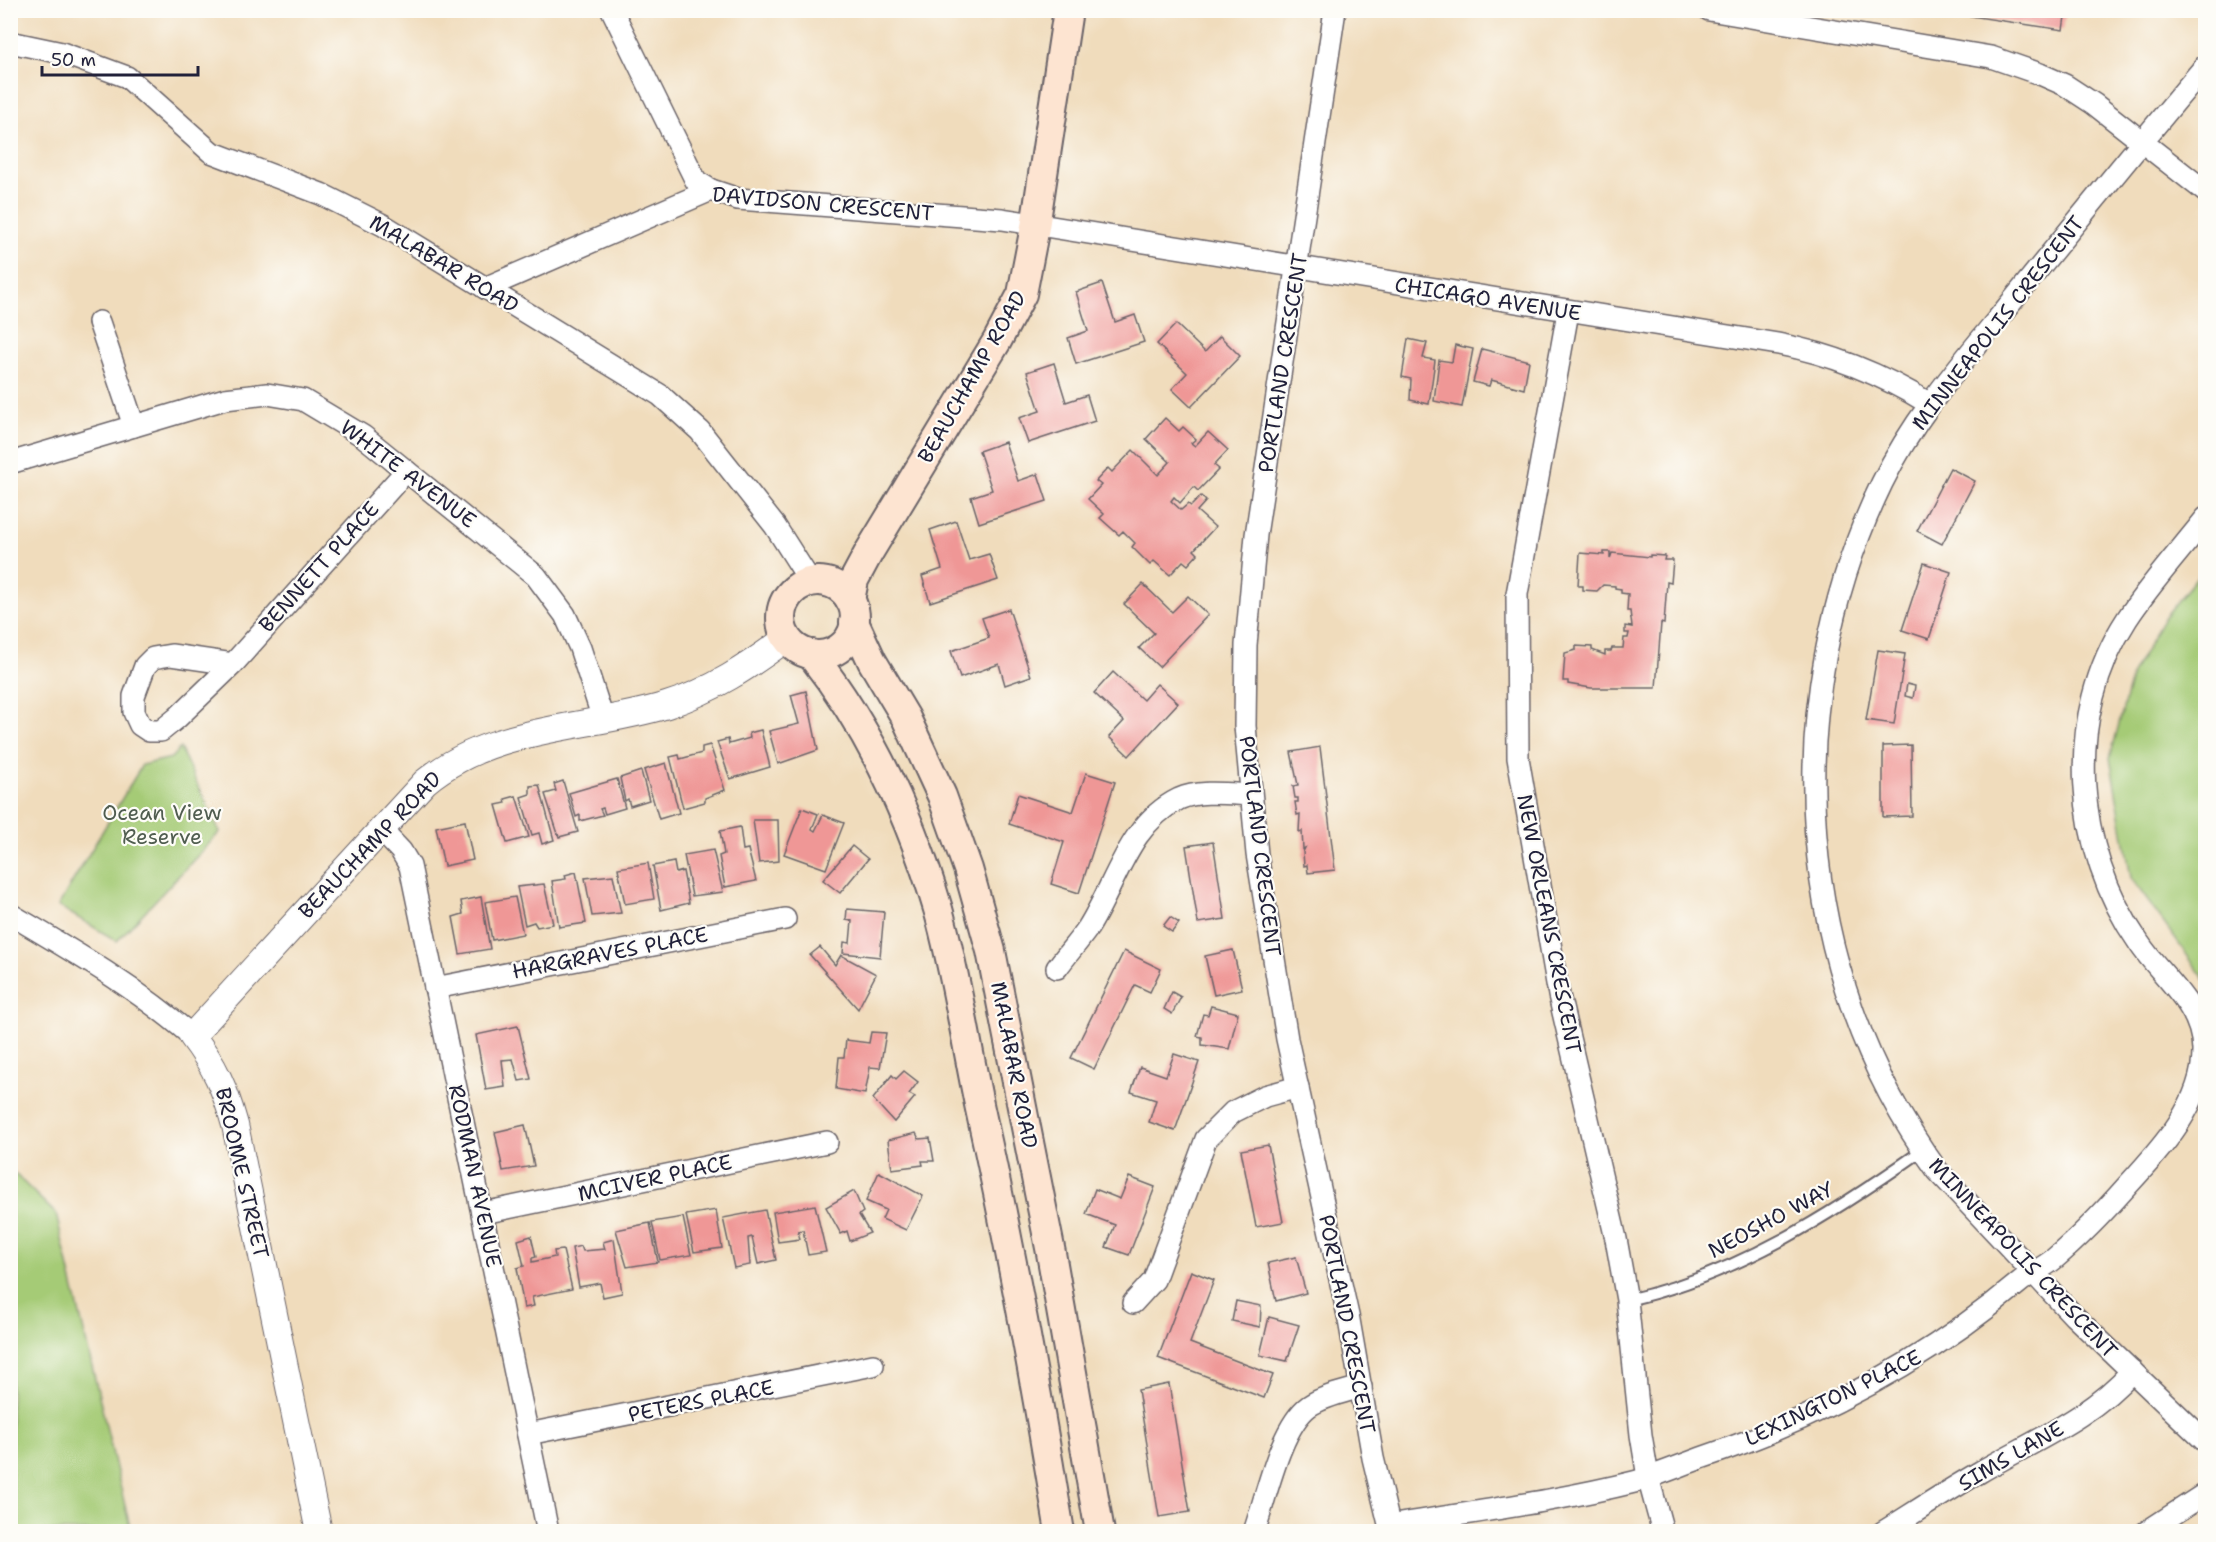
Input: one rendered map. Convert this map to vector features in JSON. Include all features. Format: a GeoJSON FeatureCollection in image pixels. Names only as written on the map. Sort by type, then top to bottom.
{"type":"FeatureCollection","features":[{"type":"Feature","properties":{"kind":"main road","name":"BEAUCHAMP ROAD"},"geometry":{"type":"LineString","coordinates":[[852,611],[854,580],[1015,309],[1027,276],[1068,10]]}},
{"type":"Feature","properties":{"kind":"main road","name":"BEAUCHAMP ROAD"},"geometry":{"type":"LineString","coordinates":[[816,581],[844,574],[869,552]]}},
{"type":"Feature","properties":{"kind":"main road"},"geometry":{"type":"LineString","coordinates":[[816,581],[834,584],[852,611],[852,632],[840,648],[821,654],[811,654],[793,646],[787,638],[781,615],[783,604],[790,593],[816,581]]}},
{"type":"Feature","properties":{"kind":"main road","name":"MALABAR ROAD"},"geometry":{"type":"LineString","coordinates":[[852,611],[872,661],[906,718],[942,796],[968,868],[991,951],[1058,1287],[1100,1532]]}},
{"type":"Feature","properties":{"kind":"main road","name":"MALABAR ROAD"},"geometry":{"type":"LineString","coordinates":[[811,654],[851,710],[888,779],[919,850],[938,911],[1001,1207],[1060,1532]]}},
{"type":"Feature","properties":{"kind":"street"},"geometry":{"type":"LineString","coordinates":[[612,10],[696,181],[711,190]]}},
{"type":"Feature","properties":{"kind":"street","name":"PORTLAND CRESCENT"},"geometry":{"type":"LineString","coordinates":[[1335,10],[1252,572],[1246,645],[1245,726],[1257,854],[1287,1039],[1361,1387],[1373,1458],[1391,1529]]}},
{"type":"Feature","properties":{"kind":"street"},"geometry":{"type":"LineString","coordinates":[[1709,10],[1991,57],[2065,85],[2142,140],[2205,192]]}},
{"type":"Feature","properties":{"kind":"street","name":"MALABAR ROAD"},"geometry":{"type":"LineString","coordinates":[[10,42],[62,53],[127,77],[211,152],[266,171],[331,199],[392,231],[660,395],[700,431],[816,581]]}},
{"type":"Feature","properties":{"kind":"street","name":"MINNEAPOLIS CRESCENT"},"geometry":{"type":"LineString","coordinates":[[2205,65],[1930,404],[1882,482],[1849,560],[1825,654],[1814,755],[1813,796],[1815,854],[1837,960],[1869,1051],[1894,1102],[1923,1150],[1937,1170],[2032,1272],[2205,1443]]}},
{"type":"Feature","properties":{"kind":"street","name":"DAVIDSON CRESCENT"},"geometry":{"type":"LineString","coordinates":[[485,288],[711,190],[738,199],[1002,219],[1035,226]]}},
{"type":"Feature","properties":{"kind":"street","name":"CHICAGO AVENUE"},"geometry":{"type":"LineString","coordinates":[[1035,226],[1810,350],[1880,376],[1930,404]]}},
{"type":"Feature","properties":{"kind":"street","name":"NEW ORLEANS CRESCENT"},"geometry":{"type":"LineString","coordinates":[[1568,312],[1517,594],[1518,758],[1559,995],[1616,1239],[1627,1300],[1648,1477],[1663,1532]]}},
{"type":"Feature","properties":{"kind":"street"},"geometry":{"type":"LineString","coordinates":[[99,322],[134,426]]}},
{"type":"Feature","properties":{"kind":"street","name":"WHITE AVENUE"},"geometry":{"type":"LineString","coordinates":[[10,463],[225,399],[267,394],[303,400],[363,436],[536,576],[565,615],[580,648],[603,719]]}},
{"type":"Feature","properties":{"kind":"street","name":"BENNETT PLACE"},"geometry":{"type":"LineString","coordinates":[[233,664],[171,655],[153,658],[145,666],[134,696],[134,712],[140,725],[149,731],[161,731],[233,664],[406,471]]}},
{"type":"Feature","properties":{"kind":"street","name":"LEXINGTON PLACE"},"geometry":{"type":"LineString","coordinates":[[1391,1529],[1586,1492],[1648,1477],[1750,1441],[1904,1367],[2000,1301],[2032,1272],[2045,1266],[2066,1249],[2136,1176],[2189,1106],[2202,1072],[2202,1037],[2188,1002],[2152,963],[2116,907],[2104,880],[2088,823],[2083,770],[2093,705],[2102,671],[2126,620],[2205,518]]}},
{"type":"Feature","properties":{"kind":"street","name":"BEAUCHAMP ROAD"},"geometry":{"type":"LineString","coordinates":[[192,1036],[425,782],[461,756],[502,742],[668,705],[714,687],[787,638]]}},
{"type":"Feature","properties":{"kind":"street"},"geometry":{"type":"LineString","coordinates":[[1057,968],[1088,927],[1131,844],[1155,815],[1180,798],[1205,794],[1251,795]]}},
{"type":"Feature","properties":{"kind":"street","name":"RODMAN AVENUE"},"geometry":{"type":"LineString","coordinates":[[381,830],[401,851],[410,866],[548,1532]]}},
{"type":"Feature","properties":{"kind":"street","name":"BROOME STREET"},"geometry":{"type":"LineString","coordinates":[[10,914],[122,981],[159,1007],[192,1036],[208,1057],[224,1086],[235,1125],[320,1532]]}},
{"type":"Feature","properties":{"kind":"street","name":"HARGRAVES PLACE"},"geometry":{"type":"LineString","coordinates":[[435,988],[784,919]]}},
{"type":"Feature","properties":{"kind":"street"},"geometry":{"type":"LineString","coordinates":[[1133,1303],[1154,1280],[1206,1139],[1233,1112],[1265,1096],[1298,1087]]}},
{"type":"Feature","properties":{"kind":"street","name":"MCIVER PLACE"},"geometry":{"type":"LineString","coordinates":[[483,1213],[827,1142]]}},
{"type":"Feature","properties":{"kind":"street","name":"PETERS PLACE"},"geometry":{"type":"LineString","coordinates":[[528,1434],[873,1365]]}},
{"type":"Feature","properties":{"kind":"street","name":"SIMS LANE"},"geometry":{"type":"LineString","coordinates":[[1883,1532],[1980,1472],[2080,1417],[2112,1394],[2132,1371]]}},
{"type":"Feature","properties":{"kind":"street"},"geometry":{"type":"LineString","coordinates":[[1254,1532],[1294,1421],[1308,1407],[1323,1399],[1361,1387]]}},
{"type":"Feature","properties":{"kind":"street"},"geometry":{"type":"LineString","coordinates":[[2146,1532],[2205,1494]]}},
{"type":"Feature","properties":{"kind":"lane","name":"NEOSHO WAY"},"geometry":{"type":"LineString","coordinates":[[1627,1300],[1709,1275],[1753,1255],[1810,1225],[1923,1150]]}},
{"type":"Feature","properties":{"kind":"green space"},"geometry":{"type":"Polygon","coordinates":[[[2205,567],[2205,980],[2131,878],[2110,758],[2132,674],[2164,618],[2205,567]]]}},
{"type":"Feature","properties":{"kind":"green space","name":"Ocean View Reserve"},"geometry":{"type":"Polygon","coordinates":[[[180,748],[220,832],[117,941],[58,906],[142,765],[171,758],[180,748]]]}},
{"type":"Feature","properties":{"kind":"green space"},"geometry":{"type":"Polygon","coordinates":[[[11,1170],[56,1214],[131,1531],[11,1531],[11,1170]]]}},
{"type":"Feature","properties":{"kind":"building"},"geometry":{"type":"Polygon","coordinates":[[[1952,10],[2066,10],[2063,30],[1951,13],[1952,10]]]}},
{"type":"Feature","properties":{"kind":"building"},"geometry":{"type":"Polygon","coordinates":[[[1102,283],[1115,322],[1135,315],[1144,342],[1076,364],[1068,338],[1088,331],[1076,292],[1102,283]]]}},
{"type":"Feature","properties":{"kind":"building"},"geometry":{"type":"Polygon","coordinates":[[[1176,324],[1205,352],[1220,336],[1240,356],[1191,407],[1172,389],[1187,373],[1157,344],[1176,324]]]}},
{"type":"Feature","properties":{"kind":"building"},"geometry":{"type":"Polygon","coordinates":[[[1408,339],[1427,343],[1423,358],[1435,360],[1429,404],[1410,400],[1411,379],[1402,377],[1408,339]]]}},
{"type":"Feature","properties":{"kind":"building"},"geometry":{"type":"Polygon","coordinates":[[[1455,345],[1473,349],[1462,407],[1434,401],[1439,360],[1452,362],[1455,345]]]}},
{"type":"Feature","properties":{"kind":"building"},"geometry":{"type":"Polygon","coordinates":[[[1482,349],[1529,361],[1524,389],[1491,380],[1489,386],[1473,382],[1482,349]]]}},
{"type":"Feature","properties":{"kind":"building"},"geometry":{"type":"Polygon","coordinates":[[[1054,363],[1066,402],[1087,395],[1095,421],[1028,443],[1019,418],[1040,411],[1027,372],[1054,363]]]}},
{"type":"Feature","properties":{"kind":"building"},"geometry":{"type":"Polygon","coordinates":[[[1165,418],[1179,431],[1183,427],[1196,439],[1191,443],[1195,446],[1208,432],[1228,450],[1214,465],[1219,469],[1198,491],[1194,487],[1180,503],[1174,497],[1171,501],[1181,510],[1188,504],[1191,506],[1201,496],[1206,501],[1197,511],[1215,527],[1194,550],[1198,554],[1188,565],[1183,561],[1170,575],[1154,561],[1150,565],[1132,547],[1135,543],[1123,531],[1119,535],[1100,518],[1104,514],[1088,499],[1101,485],[1096,481],[1108,468],[1112,472],[1133,450],[1158,475],[1170,462],[1146,439],[1165,418]]]}},
{"type":"Feature","properties":{"kind":"building"},"geometry":{"type":"Polygon","coordinates":[[[1005,442],[1018,481],[1038,474],[1047,501],[979,523],[971,497],[992,490],[979,451],[1005,442]]]}},
{"type":"Feature","properties":{"kind":"building"},"geometry":{"type":"Polygon","coordinates":[[[1950,468],[1975,481],[1942,544],[1917,531],[1950,468]]]}},
{"type":"Feature","properties":{"kind":"building"},"geometry":{"type":"Polygon","coordinates":[[[956,521],[969,560],[989,554],[998,580],[930,602],[922,576],[942,569],[930,530],[956,521]]]}},
{"type":"Feature","properties":{"kind":"building"},"geometry":{"type":"Polygon","coordinates":[[[1604,552],[1610,552],[1610,559],[1612,553],[1650,557],[1650,555],[1665,556],[1664,560],[1673,560],[1671,583],[1667,582],[1664,624],[1661,623],[1656,688],[1591,688],[1563,681],[1565,653],[1576,650],[1576,646],[1592,647],[1592,650],[1605,655],[1605,651],[1611,651],[1612,648],[1623,648],[1624,638],[1628,638],[1629,633],[1625,633],[1625,626],[1632,627],[1630,611],[1627,611],[1628,594],[1621,593],[1621,589],[1615,586],[1603,585],[1597,591],[1583,590],[1583,586],[1578,586],[1580,553],[1604,555],[1604,552]]]}},
{"type":"Feature","properties":{"kind":"building"},"geometry":{"type":"Polygon","coordinates":[[[1924,563],[1951,572],[1929,639],[1902,630],[1924,563]]]}},
{"type":"Feature","properties":{"kind":"building"},"geometry":{"type":"Polygon","coordinates":[[[1143,584],[1172,612],[1188,596],[1208,615],[1159,667],[1139,648],[1154,633],[1124,604],[1143,584]]]}},
{"type":"Feature","properties":{"kind":"building"},"geometry":{"type":"Polygon","coordinates":[[[1009,609],[1031,676],[1005,685],[999,664],[960,678],[951,651],[989,638],[982,618],[1009,609]]]}},
{"type":"Feature","properties":{"kind":"building"},"geometry":{"type":"Polygon","coordinates":[[[1878,650],[1905,654],[1894,724],[1866,720],[1878,650]]]}},
{"type":"Feature","properties":{"kind":"building"},"geometry":{"type":"Polygon","coordinates":[[[1113,672],[1143,700],[1157,684],[1178,703],[1129,756],[1109,737],[1124,721],[1094,693],[1113,672]]]}},
{"type":"Feature","properties":{"kind":"building"},"geometry":{"type":"Polygon","coordinates":[[[1907,684],[1915,686],[1913,698],[1905,696],[1907,684]]]}},
{"type":"Feature","properties":{"kind":"building"},"geometry":{"type":"Polygon","coordinates":[[[806,691],[818,750],[778,764],[769,731],[799,724],[791,695],[806,691]]]}},
{"type":"Feature","properties":{"kind":"building"},"geometry":{"type":"Polygon","coordinates":[[[761,730],[770,767],[730,779],[717,742],[728,739],[729,744],[750,738],[749,733],[761,730]]]}},
{"type":"Feature","properties":{"kind":"building"},"geometry":{"type":"Polygon","coordinates":[[[710,745],[725,790],[705,798],[705,802],[683,808],[670,757],[679,755],[680,759],[702,753],[702,747],[710,745]]]}},
{"type":"Feature","properties":{"kind":"building"},"geometry":{"type":"Polygon","coordinates":[[[1911,745],[1912,816],[1883,817],[1883,746],[1911,745]]]}},
{"type":"Feature","properties":{"kind":"building"},"geometry":{"type":"Polygon","coordinates":[[[1320,747],[1335,870],[1308,873],[1307,865],[1304,866],[1305,848],[1303,849],[1302,831],[1299,832],[1300,814],[1297,815],[1295,802],[1298,802],[1298,798],[1295,798],[1293,786],[1298,785],[1291,752],[1320,747]]]}},
{"type":"Feature","properties":{"kind":"building"},"geometry":{"type":"Polygon","coordinates":[[[666,763],[679,813],[659,819],[644,770],[666,763]]]}},
{"type":"Feature","properties":{"kind":"building"},"geometry":{"type":"Polygon","coordinates":[[[641,771],[649,800],[630,806],[628,799],[625,801],[620,778],[641,771]]]}},
{"type":"Feature","properties":{"kind":"building"},"geometry":{"type":"Polygon","coordinates":[[[1086,773],[1115,782],[1079,893],[1051,884],[1064,842],[1009,824],[1018,794],[1073,812],[1086,773]]]}},
{"type":"Feature","properties":{"kind":"building"},"geometry":{"type":"Polygon","coordinates":[[[617,779],[625,808],[605,814],[603,808],[600,809],[603,815],[580,821],[580,815],[576,817],[569,793],[617,779]]]}},
{"type":"Feature","properties":{"kind":"building"},"geometry":{"type":"Polygon","coordinates":[[[563,781],[578,832],[559,837],[545,794],[556,791],[554,784],[563,781]]]}},
{"type":"Feature","properties":{"kind":"building"},"geometry":{"type":"Polygon","coordinates":[[[539,785],[554,840],[542,844],[539,833],[532,835],[521,797],[530,794],[530,786],[539,785]]]}},
{"type":"Feature","properties":{"kind":"building"},"geometry":{"type":"Polygon","coordinates":[[[516,796],[529,837],[507,843],[496,805],[506,803],[505,799],[516,796]]]}},
{"type":"Feature","properties":{"kind":"building"},"geometry":{"type":"Polygon","coordinates":[[[802,808],[818,814],[812,829],[815,831],[823,815],[844,823],[826,869],[784,854],[802,808]]]}},
{"type":"Feature","properties":{"kind":"building"},"geometry":{"type":"Polygon","coordinates":[[[753,820],[778,820],[779,861],[759,863],[753,820]]]}},
{"type":"Feature","properties":{"kind":"building"},"geometry":{"type":"Polygon","coordinates":[[[465,821],[473,860],[444,866],[436,827],[465,821]]]}},
{"type":"Feature","properties":{"kind":"building"},"geometry":{"type":"Polygon","coordinates":[[[740,827],[743,850],[748,849],[756,881],[725,887],[719,856],[724,854],[720,831],[740,827]]]}},
{"type":"Feature","properties":{"kind":"building"},"geometry":{"type":"Polygon","coordinates":[[[1213,842],[1225,919],[1198,923],[1186,846],[1213,842]]]}},
{"type":"Feature","properties":{"kind":"building"},"geometry":{"type":"Polygon","coordinates":[[[852,846],[868,859],[840,893],[823,880],[852,846]]]}},
{"type":"Feature","properties":{"kind":"building"},"geometry":{"type":"Polygon","coordinates":[[[713,850],[723,892],[692,896],[684,855],[713,850]]]}},
{"type":"Feature","properties":{"kind":"building"},"geometry":{"type":"Polygon","coordinates":[[[674,862],[676,873],[683,871],[689,903],[661,910],[653,866],[674,862]]]}},
{"type":"Feature","properties":{"kind":"building"},"geometry":{"type":"Polygon","coordinates":[[[648,863],[654,899],[625,904],[618,868],[648,863]]]}},
{"type":"Feature","properties":{"kind":"building"},"geometry":{"type":"Polygon","coordinates":[[[576,872],[586,923],[559,927],[552,881],[566,879],[565,875],[576,872]]]}},
{"type":"Feature","properties":{"kind":"building"},"geometry":{"type":"Polygon","coordinates":[[[613,875],[621,913],[592,916],[585,878],[613,875]]]}},
{"type":"Feature","properties":{"kind":"building"},"geometry":{"type":"Polygon","coordinates":[[[544,884],[553,924],[537,927],[534,922],[525,925],[517,887],[544,884]]]}},
{"type":"Feature","properties":{"kind":"building"},"geometry":{"type":"Polygon","coordinates":[[[481,897],[490,949],[460,954],[453,917],[463,914],[461,901],[481,897]]]}},
{"type":"Feature","properties":{"kind":"building"},"geometry":{"type":"Polygon","coordinates":[[[515,897],[523,934],[492,940],[485,902],[515,897]]]}},
{"type":"Feature","properties":{"kind":"building"},"geometry":{"type":"Polygon","coordinates":[[[847,909],[884,912],[880,957],[843,953],[844,942],[850,943],[852,921],[846,920],[847,909]]]}},
{"type":"Feature","properties":{"kind":"building"},"geometry":{"type":"Polygon","coordinates":[[[1170,917],[1179,923],[1172,932],[1163,926],[1170,917]]]}},
{"type":"Feature","properties":{"kind":"building"},"geometry":{"type":"Polygon","coordinates":[[[820,947],[835,965],[841,955],[876,974],[858,1009],[810,955],[820,947]]]}},
{"type":"Feature","properties":{"kind":"building"},"geometry":{"type":"Polygon","coordinates":[[[1233,950],[1242,989],[1214,995],[1205,956],[1233,950]]]}},
{"type":"Feature","properties":{"kind":"building"},"geometry":{"type":"Polygon","coordinates":[[[1124,951],[1161,969],[1150,992],[1135,985],[1094,1069],[1071,1058],[1124,951]]]}},
{"type":"Feature","properties":{"kind":"building"},"geometry":{"type":"Polygon","coordinates":[[[1172,992],[1181,997],[1172,1014],[1164,1009],[1172,992]]]}},
{"type":"Feature","properties":{"kind":"building"},"geometry":{"type":"Polygon","coordinates":[[[1211,1006],[1238,1013],[1229,1049],[1202,1045],[1202,1037],[1197,1036],[1203,1014],[1208,1015],[1211,1006]]]}},
{"type":"Feature","properties":{"kind":"building"},"geometry":{"type":"Polygon","coordinates":[[[518,1026],[531,1079],[519,1081],[513,1059],[502,1060],[505,1087],[486,1090],[476,1035],[518,1026]]]}},
{"type":"Feature","properties":{"kind":"building"},"geometry":{"type":"Polygon","coordinates":[[[871,1032],[886,1033],[880,1068],[870,1067],[865,1094],[836,1089],[839,1057],[844,1057],[846,1040],[869,1043],[871,1032]]]}},
{"type":"Feature","properties":{"kind":"building"},"geometry":{"type":"Polygon","coordinates":[[[1174,1054],[1199,1062],[1175,1131],[1149,1122],[1156,1100],[1131,1092],[1140,1067],[1166,1076],[1174,1054]]]}},
{"type":"Feature","properties":{"kind":"building"},"geometry":{"type":"Polygon","coordinates":[[[904,1071],[918,1082],[909,1094],[915,1097],[894,1122],[873,1099],[892,1075],[896,1079],[904,1071]]]}},
{"type":"Feature","properties":{"kind":"building"},"geometry":{"type":"Polygon","coordinates":[[[525,1125],[534,1166],[503,1171],[495,1132],[525,1125]]]}},
{"type":"Feature","properties":{"kind":"building"},"geometry":{"type":"Polygon","coordinates":[[[916,1133],[919,1139],[930,1138],[934,1161],[922,1161],[923,1165],[892,1169],[888,1140],[916,1133]]]}},
{"type":"Feature","properties":{"kind":"building"},"geometry":{"type":"Polygon","coordinates":[[[1268,1145],[1283,1222],[1256,1227],[1241,1150],[1268,1145]]]}},
{"type":"Feature","properties":{"kind":"building"},"geometry":{"type":"Polygon","coordinates":[[[879,1172],[923,1196],[906,1230],[882,1219],[886,1210],[866,1201],[879,1172]]]}},
{"type":"Feature","properties":{"kind":"building"},"geometry":{"type":"Polygon","coordinates":[[[1129,1177],[1155,1187],[1129,1255],[1106,1247],[1115,1225],[1086,1214],[1095,1189],[1120,1199],[1129,1177]]]}},
{"type":"Feature","properties":{"kind":"building"},"geometry":{"type":"Polygon","coordinates":[[[854,1191],[863,1212],[859,1215],[870,1233],[850,1241],[847,1231],[841,1234],[826,1207],[854,1191]]]}},
{"type":"Feature","properties":{"kind":"building"},"geometry":{"type":"Polygon","coordinates":[[[815,1205],[826,1252],[808,1255],[803,1230],[798,1231],[800,1239],[778,1242],[773,1212],[815,1205]]]}},
{"type":"Feature","properties":{"kind":"building"},"geometry":{"type":"Polygon","coordinates":[[[716,1210],[722,1248],[694,1252],[686,1215],[716,1210]]]}},
{"type":"Feature","properties":{"kind":"building"},"geometry":{"type":"Polygon","coordinates":[[[765,1210],[776,1260],[758,1264],[752,1237],[748,1238],[750,1265],[734,1268],[723,1218],[765,1210]]]}},
{"type":"Feature","properties":{"kind":"building"},"geometry":{"type":"Polygon","coordinates":[[[683,1217],[691,1255],[660,1260],[652,1222],[683,1217]]]}},
{"type":"Feature","properties":{"kind":"building"},"geometry":{"type":"Polygon","coordinates":[[[650,1223],[658,1262],[627,1267],[616,1230],[650,1223]]]}},
{"type":"Feature","properties":{"kind":"building"},"geometry":{"type":"Polygon","coordinates":[[[531,1236],[536,1257],[532,1258],[532,1262],[555,1257],[554,1251],[563,1250],[572,1289],[532,1297],[534,1306],[524,1308],[517,1268],[524,1266],[518,1240],[531,1236]]]}},
{"type":"Feature","properties":{"kind":"building"},"geometry":{"type":"Polygon","coordinates":[[[614,1239],[622,1293],[603,1297],[600,1283],[579,1287],[572,1248],[581,1246],[583,1251],[605,1249],[603,1242],[614,1239]]]}},
{"type":"Feature","properties":{"kind":"building"},"geometry":{"type":"Polygon","coordinates":[[[1296,1257],[1306,1293],[1276,1301],[1268,1263],[1296,1257]]]}},
{"type":"Feature","properties":{"kind":"building"},"geometry":{"type":"Polygon","coordinates":[[[1191,1271],[1214,1280],[1190,1343],[1273,1375],[1264,1398],[1158,1358],[1191,1271]]]}},
{"type":"Feature","properties":{"kind":"building"},"geometry":{"type":"Polygon","coordinates":[[[1236,1301],[1261,1306],[1260,1327],[1232,1321],[1236,1301]]]}},
{"type":"Feature","properties":{"kind":"building"},"geometry":{"type":"Polygon","coordinates":[[[1269,1317],[1299,1325],[1287,1361],[1260,1355],[1269,1317]]]}},
{"type":"Feature","properties":{"kind":"building"},"geometry":{"type":"Polygon","coordinates":[[[1169,1384],[1190,1512],[1159,1517],[1138,1390],[1169,1384]]]}}]}
